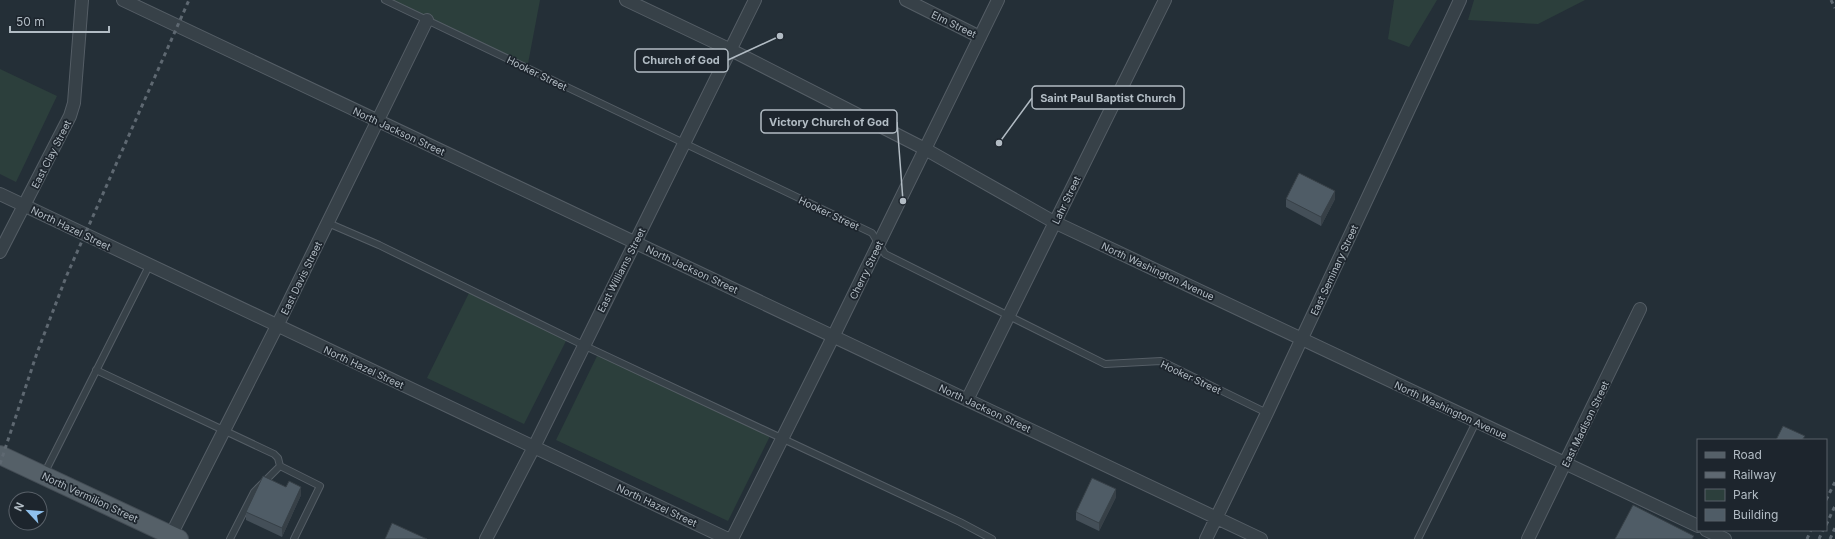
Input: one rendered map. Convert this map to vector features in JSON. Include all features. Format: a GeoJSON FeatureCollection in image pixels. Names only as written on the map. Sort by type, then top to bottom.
{"type":"FeatureCollection","features":[{"type":"Feature","properties":{"kind":"main road","name":"North Vermilion Street"},"geometry":{"type":"LineString","coordinates":[[0,455],[173,538]]}},
{"type":"Feature","properties":{"kind":"street","name":"East Clay Street"},"geometry":{"type":"LineString","coordinates":[[0,252],[70,116],[74,103],[82,0]]}},
{"type":"Feature","properties":{"kind":"street","name":"North Jackson Street"},"geometry":{"type":"LineString","coordinates":[[123,0],[1261,539]]}},
{"type":"Feature","properties":{"kind":"street","name":"North Washington Avenue"},"geometry":{"type":"LineString","coordinates":[[626,0],[731,50],[924,149],[1054,222],[1697,526]]}},
{"type":"Feature","properties":{"kind":"street","name":"East Williams Street"},"geometry":{"type":"LineString","coordinates":[[486,539],[534,446],[755,0]]}},
{"type":"Feature","properties":{"kind":"street","name":"Elm Street"},"geometry":{"type":"LineString","coordinates":[[906,0],[980,37]]}},
{"type":"Feature","properties":{"kind":"street","name":"Cherry Street"},"geometry":{"type":"LineString","coordinates":[[732,539],[879,244],[998,0]]}},
{"type":"Feature","properties":{"kind":"street","name":"Lahr Street"},"geometry":{"type":"LineString","coordinates":[[968,400],[1054,222],[1165,0]]}},
{"type":"Feature","properties":{"kind":"street","name":"East Seminary Street"},"geometry":{"type":"LineString","coordinates":[[1206,539],[1267,413],[1460,0]]}},
{"type":"Feature","properties":{"kind":"street","name":"East Davis Street"},"geometry":{"type":"LineString","coordinates":[[173,538],[427,20]]}},
{"type":"Feature","properties":{"kind":"street","name":"North Hazel Street"},"geometry":{"type":"LineString","coordinates":[[0,194],[149,266],[534,446],[728,539]]}},
{"type":"Feature","properties":{"kind":"street","name":"East Madison Street"},"geometry":{"type":"LineString","coordinates":[[1528,539],[1640,309]]}},
{"type":"Feature","properties":{"kind":"street"},"geometry":{"type":"LineString","coordinates":[[1708,531],[1725,539]]}},
{"type":"Feature","properties":{"kind":"lane","name":"Hooker Street"},"geometry":{"type":"LineString","coordinates":[[385,0],[872,234],[885,254],[1008,317],[1105,364],[1161,361],[1267,413]]}},
{"type":"Feature","properties":{"kind":"lane"},"geometry":{"type":"LineString","coordinates":[[328,223],[379,245],[583,345],[960,522],[992,539]]}},
{"type":"Feature","properties":{"kind":"lane"},"geometry":{"type":"LineString","coordinates":[[44,476],[149,266]]}},
{"type":"Feature","properties":{"kind":"lane"},"geometry":{"type":"LineString","coordinates":[[96,370],[274,454],[278,458],[280,466],[320,486],[294,539]]}},
{"type":"Feature","properties":{"kind":"lane"},"geometry":{"type":"LineString","coordinates":[[1418,539],[1476,422]]}},
{"type":"Feature","properties":{"kind":"lane"},"geometry":{"type":"LineString","coordinates":[[230,539],[254,492],[280,466]]}},
{"type":"Feature","properties":{"kind":"green space"},"geometry":{"type":"Polygon","coordinates":[[[385,0],[540,0],[527,69],[385,0]]]}},
{"type":"Feature","properties":{"kind":"green space"},"geometry":{"type":"Polygon","coordinates":[[[1394,0],[1437,0],[1409,47],[1388,39],[1394,0]]]}},
{"type":"Feature","properties":{"kind":"green space"},"geometry":{"type":"Polygon","coordinates":[[[1474,0],[1585,0],[1538,24],[1468,20],[1474,0]]]}},
{"type":"Feature","properties":{"kind":"green space"},"geometry":{"type":"Polygon","coordinates":[[[0,69],[57,96],[16,182],[0,174],[0,69]]]}},
{"type":"Feature","properties":{"kind":"green space"},"geometry":{"type":"Polygon","coordinates":[[[471,289],[568,337],[524,424],[427,378],[471,289]]]}},
{"type":"Feature","properties":{"kind":"green space"},"geometry":{"type":"Polygon","coordinates":[[[599,352],[771,434],[728,521],[556,440],[599,352]]]}},
{"type":"Feature","properties":{"kind":"building"},"geometry":{"type":"Polygon","coordinates":[[[1299,173],[1335,191],[1321,217],[1286,199],[1299,173]]]}},
{"type":"Feature","properties":{"kind":"building"},"geometry":{"type":"Polygon","coordinates":[[[1783,426],[1805,436],[1803,439],[1776,439],[1783,426]]]}},
{"type":"Feature","properties":{"kind":"building"},"geometry":{"type":"Polygon","coordinates":[[[263,476],[286,487],[289,481],[301,487],[282,528],[246,512],[263,476]]]}},
{"type":"Feature","properties":{"kind":"building"},"geometry":{"type":"Polygon","coordinates":[[[1092,478],[1116,489],[1099,523],[1076,512],[1092,478]]]}},
{"type":"Feature","properties":{"kind":"building"},"geometry":{"type":"Polygon","coordinates":[[[1633,505],[1694,536],[1692,539],[1615,539],[1633,505]]]}},
{"type":"Feature","properties":{"kind":"building"},"geometry":{"type":"Polygon","coordinates":[[[392,523],[427,539],[385,539],[392,523]]]}},
{"type":"Feature","properties":{"kind":"railway"},"geometry":{"type":"LineString","coordinates":[[0,464],[37,353],[66,277],[189,0]]}},
{"type":"Feature","properties":{"kind":"railway"},"geometry":{"type":"LineString","coordinates":[[1831,0],[1835,8]]}},
{"type":"Feature","properties":{"kind":"railway"},"geometry":{"type":"LineString","coordinates":[[1827,498],[1835,482]]}},
{"type":"Feature","properties":{"kind":"railway"},"geometry":{"type":"LineString","coordinates":[[1827,523],[1835,506]]}},
{"type":"Feature","properties":{"kind":"railway"},"geometry":{"type":"LineString","coordinates":[[1830,539],[1835,528]]}},
{"type":"Feature","properties":{"kind":"railway"},"geometry":{"type":"LineString","coordinates":[[1807,539],[1811,531]]}},
{"type":"Feature","properties":{"kind":"railway"},"geometry":{"type":"LineString","coordinates":[[1819,539],[1823,531]]}},
{"type":"Feature","properties":{"kind":"place","name":"Church of God"},"geometry":{"type":"Point","coordinates":[780,36]}},
{"type":"Feature","properties":{"kind":"place","name":"Saint Paul Baptist Church"},"geometry":{"type":"Point","coordinates":[999,143]}},
{"type":"Feature","properties":{"kind":"place","name":"Victory Church of God"},"geometry":{"type":"Point","coordinates":[903,201]}}]}
